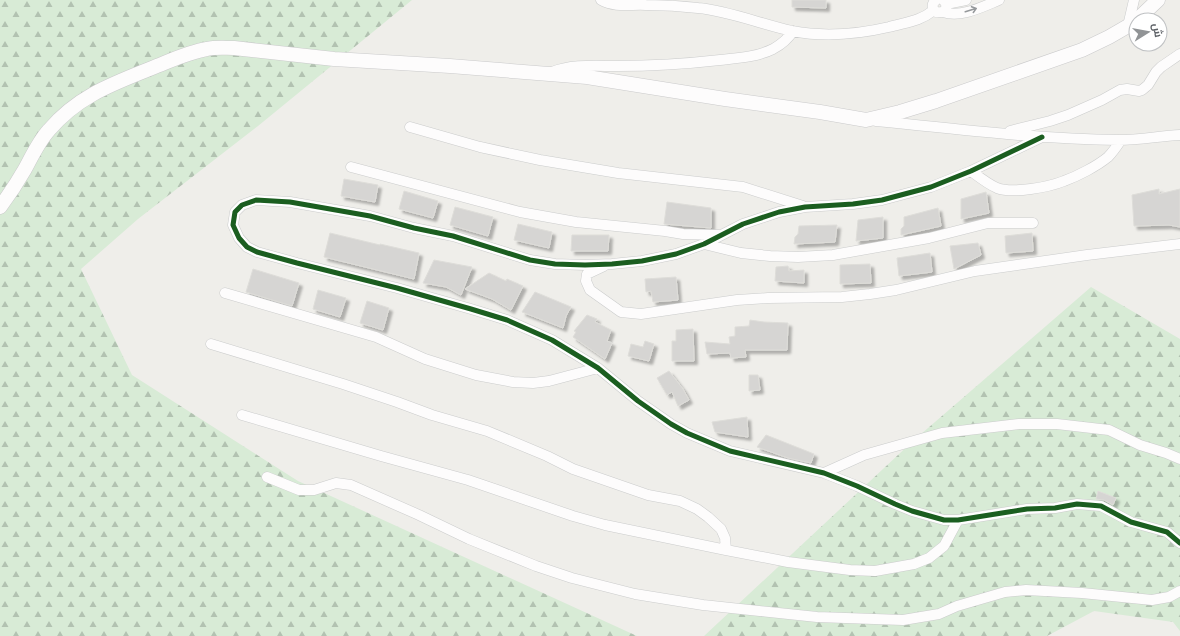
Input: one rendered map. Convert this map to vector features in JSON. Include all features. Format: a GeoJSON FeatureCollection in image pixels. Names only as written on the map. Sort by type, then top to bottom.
{"type":"FeatureCollection","features":[{"type":"Feature","properties":{"kind":"main road"},"geometry":{"type":"LineString","coordinates":[[1145,12],[1156,1]]}},
{"type":"Feature","properties":{"kind":"main road"},"geometry":{"type":"LineString","coordinates":[[0,207],[12,192],[48,130],[67,111],[93,93],[118,81],[186,55],[207,49],[221,47],[334,59],[450,66],[587,77],[866,120],[936,101],[1082,50],[1128,26]]}},
{"type":"Feature","properties":{"kind":"street"},"geometry":{"type":"LineString","coordinates":[[601,0],[613,5],[699,8],[745,17],[793,31],[826,34],[854,33],[918,20],[927,16],[939,4],[966,0]]}},
{"type":"Feature","properties":{"kind":"street"},"geometry":{"type":"LineString","coordinates":[[1131,12],[1134,0]]}},
{"type":"Feature","properties":{"kind":"street"},"geometry":{"type":"LineString","coordinates":[[939,4],[952,14],[961,13],[993,1]]}},
{"type":"Feature","properties":{"kind":"street"},"geometry":{"type":"LineString","coordinates":[[549,74],[570,67],[667,65],[747,57],[773,49],[787,39],[793,31]]}},
{"type":"Feature","properties":{"kind":"street"},"geometry":{"type":"LineString","coordinates":[[1003,133],[1068,115],[1102,100],[1120,90],[1142,90],[1148,85],[1161,67],[1180,54]]}},
{"type":"Feature","properties":{"kind":"street"},"geometry":{"type":"LineString","coordinates":[[866,120],[1042,137],[1122,140],[1180,135]]}},
{"type":"Feature","properties":{"kind":"street"},"geometry":{"type":"LineString","coordinates":[[410,127],[480,147],[540,160],[618,173],[743,187],[805,207]]}},
{"type":"Feature","properties":{"kind":"street"},"geometry":{"type":"LineString","coordinates":[[1042,137],[971,171],[931,187],[882,200],[853,204],[805,207],[779,212],[743,224],[704,244],[669,256],[642,261],[585,265],[555,264],[530,260],[453,236],[414,228],[370,216],[290,202],[256,200],[242,205],[235,212],[233,225],[239,238],[247,247],[257,252],[397,288],[507,320],[552,340],[598,368],[638,401],[671,424],[687,433],[730,451],[824,473],[912,511],[944,520],[958,520],[1027,509],[1089,504],[1101,506],[1131,522],[1167,532],[1180,543]]}},
{"type":"Feature","properties":{"kind":"street"},"geometry":{"type":"LineString","coordinates":[[971,171],[997,188],[1005,190],[1038,187],[1064,181],[1096,165],[1107,157],[1122,140]]}},
{"type":"Feature","properties":{"kind":"street"},"geometry":{"type":"LineString","coordinates":[[351,167],[520,212],[576,222],[682,234],[720,235]]}},
{"type":"Feature","properties":{"kind":"street"},"geometry":{"type":"LineString","coordinates":[[704,244],[741,253],[770,256],[798,257],[833,255],[929,238],[988,223],[1034,223]]}},
{"type":"Feature","properties":{"kind":"street"},"geometry":{"type":"LineString","coordinates":[[608,264],[588,274],[586,281],[590,290],[621,312],[641,314],[737,300],[842,297],[870,294],[896,290],[975,271],[1086,255],[1180,244]]}},
{"type":"Feature","properties":{"kind":"street"},"geometry":{"type":"LineString","coordinates":[[225,294],[376,337],[425,358],[476,375],[513,382],[532,383],[549,381],[598,368]]}},
{"type":"Feature","properties":{"kind":"street"},"geometry":{"type":"LineString","coordinates":[[211,344],[343,384],[432,415],[487,431],[541,453],[580,472],[648,495],[680,501],[697,509],[721,529],[725,538],[726,550]]}},
{"type":"Feature","properties":{"kind":"street"},"geometry":{"type":"LineString","coordinates":[[242,414],[381,456],[468,480],[572,516],[604,525],[788,562],[850,570],[875,571],[914,564],[929,558],[944,546],[958,520]]}},
{"type":"Feature","properties":{"kind":"street"},"geometry":{"type":"LineString","coordinates":[[824,473],[864,455],[942,433],[1019,424],[1057,424],[1109,430],[1140,445],[1180,459]]}},
{"type":"Feature","properties":{"kind":"street"},"geometry":{"type":"LineString","coordinates":[[267,476],[299,490],[314,490],[336,484],[351,485],[469,539],[543,569],[628,592],[703,605],[816,617],[903,620],[939,614],[956,606],[1006,592],[1026,590],[1088,593],[1152,600],[1169,597],[1180,591]]}},
{"type":"Feature","properties":{"kind":"green space"},"geometry":{"type":"Polygon","coordinates":[[[0,0],[412,0],[258,126],[138,219],[81,269],[132,375],[298,481],[637,636],[0,636],[0,0]]]}},
{"type":"Feature","properties":{"kind":"green space"},"geometry":{"type":"Polygon","coordinates":[[[1091,287],[1180,339],[1180,631],[1173,622],[1094,611],[1047,636],[704,636],[913,441],[1091,287]]]}},
{"type":"Feature","properties":{"kind":"building"},"geometry":{"type":"Polygon","coordinates":[[[792,0],[826,0],[826,8],[792,7],[792,0]]]}},
{"type":"Feature","properties":{"kind":"building"},"geometry":{"type":"Polygon","coordinates":[[[344,179],[378,185],[375,202],[341,196],[344,179]]]}},
{"type":"Feature","properties":{"kind":"building"},"geometry":{"type":"Polygon","coordinates":[[[1159,189],[1159,194],[1180,189],[1180,227],[1169,225],[1134,226],[1132,195],[1159,189]]]}},
{"type":"Feature","properties":{"kind":"building"},"geometry":{"type":"Polygon","coordinates":[[[404,191],[438,201],[433,218],[399,209],[404,191]]]}},
{"type":"Feature","properties":{"kind":"building"},"geometry":{"type":"Polygon","coordinates":[[[986,192],[989,213],[961,219],[961,199],[986,192]]]}},
{"type":"Feature","properties":{"kind":"building"},"geometry":{"type":"Polygon","coordinates":[[[667,202],[711,208],[711,228],[664,224],[667,202]]]}},
{"type":"Feature","properties":{"kind":"building"},"geometry":{"type":"Polygon","coordinates":[[[455,207],[493,217],[488,236],[450,225],[455,207]]]}},
{"type":"Feature","properties":{"kind":"building"},"geometry":{"type":"Polygon","coordinates":[[[938,208],[941,226],[901,235],[901,229],[904,226],[904,217],[938,208]]]}},
{"type":"Feature","properties":{"kind":"building"},"geometry":{"type":"Polygon","coordinates":[[[883,217],[883,238],[856,241],[858,220],[883,217]]]}},
{"type":"Feature","properties":{"kind":"building"},"geometry":{"type":"Polygon","coordinates":[[[518,224],[552,232],[549,248],[514,240],[518,224]]]}},
{"type":"Feature","properties":{"kind":"building"},"geometry":{"type":"Polygon","coordinates":[[[837,225],[835,242],[794,244],[799,226],[837,225]]]}},
{"type":"Feature","properties":{"kind":"building"},"geometry":{"type":"Polygon","coordinates":[[[330,233],[419,253],[414,279],[324,257],[330,233]]]}},
{"type":"Feature","properties":{"kind":"building"},"geometry":{"type":"Polygon","coordinates":[[[1032,233],[1033,251],[1006,253],[1005,236],[1032,233]]]}},
{"type":"Feature","properties":{"kind":"building"},"geometry":{"type":"Polygon","coordinates":[[[572,235],[609,235],[608,251],[571,251],[572,235]]]}},
{"type":"Feature","properties":{"kind":"building"},"geometry":{"type":"Polygon","coordinates":[[[978,243],[981,255],[954,269],[950,246],[978,243]]]}},
{"type":"Feature","properties":{"kind":"building"},"geometry":{"type":"Polygon","coordinates":[[[930,253],[932,272],[899,276],[897,258],[930,253]]]}},
{"type":"Feature","properties":{"kind":"building"},"geometry":{"type":"Polygon","coordinates":[[[434,260],[472,267],[461,295],[446,287],[423,283],[434,260]]]}},
{"type":"Feature","properties":{"kind":"building"},"geometry":{"type":"Polygon","coordinates":[[[870,264],[871,283],[840,284],[840,265],[870,264]]]}},
{"type":"Feature","properties":{"kind":"building"},"geometry":{"type":"Polygon","coordinates":[[[788,266],[789,271],[804,270],[804,283],[775,281],[776,267],[788,266]]]}},
{"type":"Feature","properties":{"kind":"building"},"geometry":{"type":"Polygon","coordinates":[[[253,269],[299,283],[292,306],[246,292],[253,269]]]}},
{"type":"Feature","properties":{"kind":"building"},"geometry":{"type":"Polygon","coordinates":[[[489,273],[506,281],[507,279],[523,286],[511,310],[492,299],[465,289],[489,273]]]}},
{"type":"Feature","properties":{"kind":"building"},"geometry":{"type":"Polygon","coordinates":[[[676,277],[678,300],[653,302],[651,291],[646,292],[645,279],[676,277]]]}},
{"type":"Feature","properties":{"kind":"building"},"geometry":{"type":"Polygon","coordinates":[[[318,290],[346,298],[340,317],[313,309],[318,290]]]}},
{"type":"Feature","properties":{"kind":"building"},"geometry":{"type":"Polygon","coordinates":[[[535,292],[571,307],[566,316],[563,328],[522,312],[535,292]]]}},
{"type":"Feature","properties":{"kind":"building"},"geometry":{"type":"Polygon","coordinates":[[[367,301],[389,308],[383,330],[360,323],[367,301]]]}},
{"type":"Feature","properties":{"kind":"building"},"geometry":{"type":"Polygon","coordinates":[[[587,315],[597,319],[595,322],[611,330],[607,341],[612,343],[605,359],[573,337],[576,332],[574,331],[587,315]]]}},
{"type":"Feature","properties":{"kind":"building"},"geometry":{"type":"Polygon","coordinates":[[[750,320],[788,323],[787,350],[745,350],[746,357],[731,358],[730,353],[707,354],[705,342],[730,344],[729,337],[735,336],[735,327],[749,326],[750,320]]]}},
{"type":"Feature","properties":{"kind":"building"},"geometry":{"type":"Polygon","coordinates":[[[693,329],[694,361],[672,361],[672,341],[676,341],[676,330],[693,329]]]}},
{"type":"Feature","properties":{"kind":"building"},"geometry":{"type":"Polygon","coordinates":[[[645,341],[654,344],[649,361],[628,356],[631,344],[643,347],[645,341]]]}},
{"type":"Feature","properties":{"kind":"building"},"geometry":{"type":"Polygon","coordinates":[[[669,371],[683,389],[689,400],[678,406],[672,392],[667,395],[657,378],[669,371]]]}},
{"type":"Feature","properties":{"kind":"building"},"geometry":{"type":"Polygon","coordinates":[[[749,375],[758,375],[760,390],[749,391],[749,375]]]}},
{"type":"Feature","properties":{"kind":"building"},"geometry":{"type":"Polygon","coordinates":[[[747,417],[748,437],[715,432],[712,422],[747,417]]]}},
{"type":"Feature","properties":{"kind":"building"},"geometry":{"type":"Polygon","coordinates":[[[766,435],[814,454],[811,463],[788,458],[757,447],[766,435]]]}},
{"type":"Feature","properties":{"kind":"building"},"geometry":{"type":"Polygon","coordinates":[[[1098,491],[1116,498],[1113,505],[1104,500],[1096,499],[1098,491]]]}},
{"type":"Feature","properties":{"kind":"cycle path"},"geometry":{"type":"LineString","coordinates":[[1042,137],[971,171],[931,187],[882,200],[853,204],[805,207],[779,212],[743,224],[704,244],[676,254],[642,261],[585,265],[555,264],[530,260],[453,236],[414,228],[370,216],[290,202],[256,200],[242,205],[235,212],[233,225],[239,238],[247,247],[257,252],[397,288],[471,309],[507,320],[552,340],[598,368],[638,401],[671,424],[687,433],[730,451],[824,473],[912,511],[944,520],[958,520],[1027,509],[1055,508],[1077,504],[1101,506],[1131,522],[1167,532],[1180,543]]}}]}
